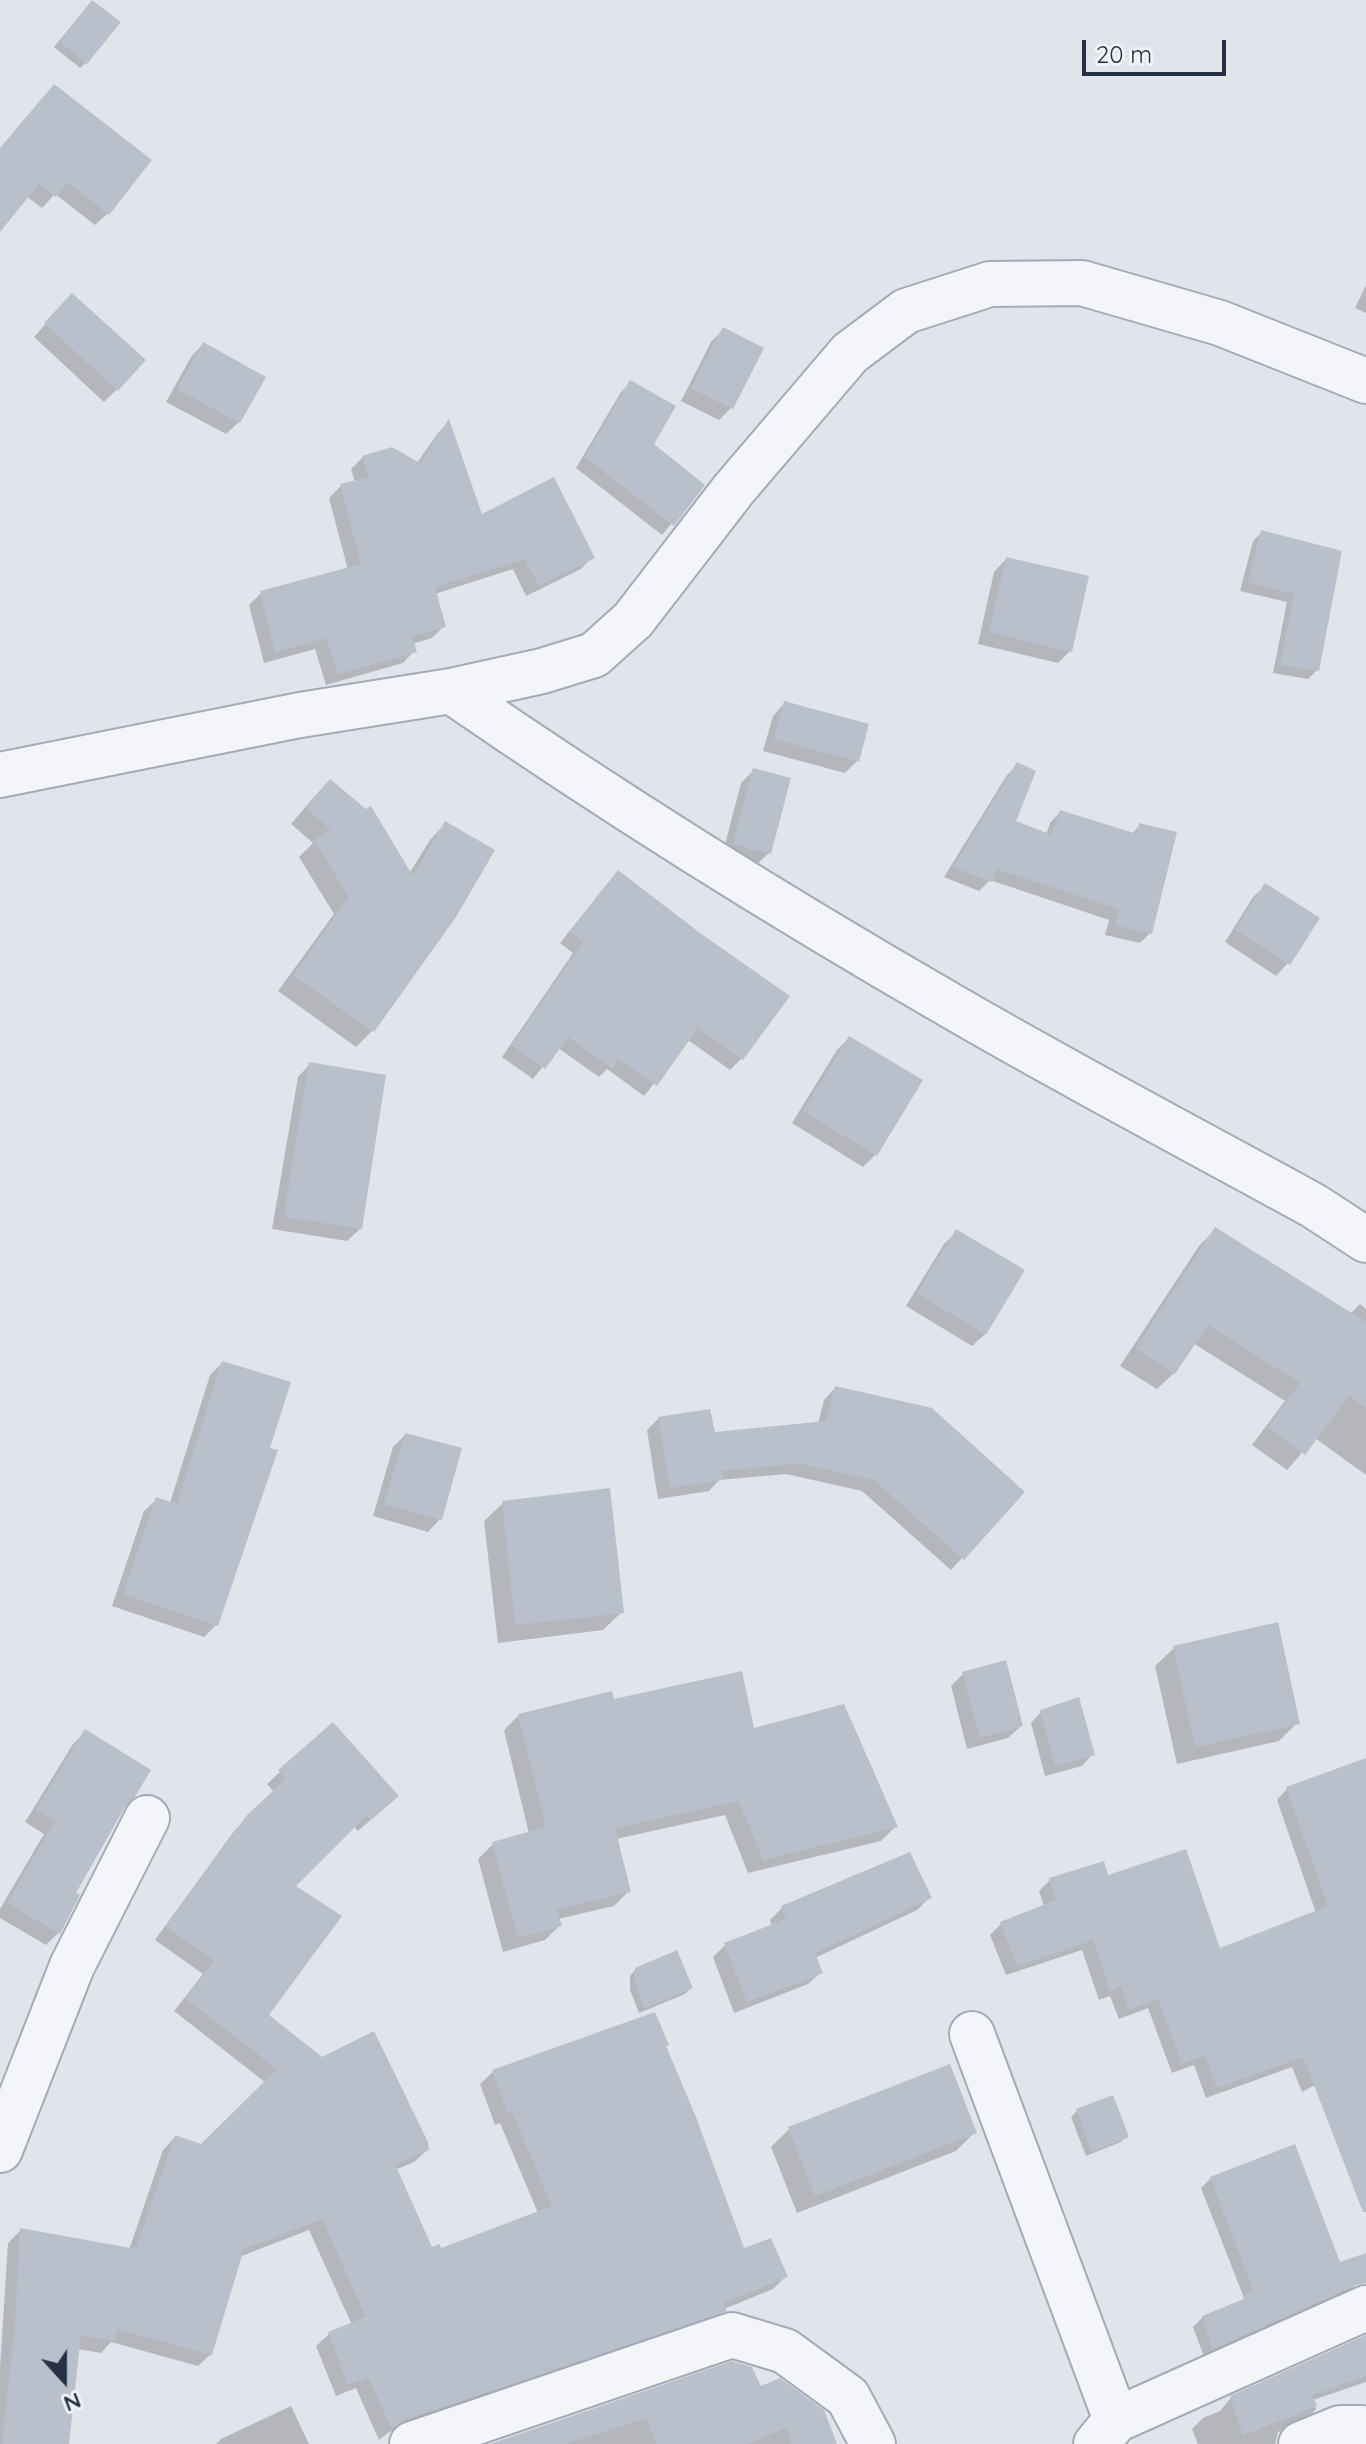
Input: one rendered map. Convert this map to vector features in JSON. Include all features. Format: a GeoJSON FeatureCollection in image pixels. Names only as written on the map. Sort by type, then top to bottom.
{"type":"FeatureCollection","features":[{"type":"Feature","properties":{"kind":"street"},"geometry":{"type":"LineString","coordinates":[[0,775],[300,715],[451,691],[542,671],[594,655],[633,620],[734,489],[850,353],[906,311],[990,284],[1082,283],[1220,323],[1366,381]]}},
{"type":"Feature","properties":{"kind":"street"},"geometry":{"type":"LineString","coordinates":[[451,691],[568,772],[812,923],[949,1005],[1314,1206],[1366,1240]]}},
{"type":"Feature","properties":{"kind":"street"},"geometry":{"type":"LineString","coordinates":[[0,2150],[72,1966],[147,1818]]}},
{"type":"Feature","properties":{"kind":"street"},"geometry":{"type":"LineString","coordinates":[[972,2034],[1106,2432],[1366,2308]]}},
{"type":"Feature","properties":{"kind":"street"},"geometry":{"type":"LineString","coordinates":[[412,2444],[732,2335],[785,2351],[848,2397],[873,2444]]}},
{"type":"Feature","properties":{"kind":"street"},"geometry":{"type":"LineString","coordinates":[[1301,2444],[1340,2428],[1361,2428],[1366,2433]]}},
{"type":"Feature","properties":{"kind":"building"},"geometry":{"type":"Polygon","coordinates":[[[92,0],[121,22],[87,64],[59,41],[92,0]]]}},
{"type":"Feature","properties":{"kind":"building"},"geometry":{"type":"Polygon","coordinates":[[[54,84],[152,160],[109,215],[68,182],[56,197],[39,184],[0,232],[0,148],[54,84]]]}},
{"type":"Feature","properties":{"kind":"building"},"geometry":{"type":"Polygon","coordinates":[[[72,293],[146,360],[118,391],[44,323],[72,293]]]}},
{"type":"Feature","properties":{"kind":"building"},"geometry":{"type":"Polygon","coordinates":[[[723,327],[764,348],[733,409],[691,388],[723,327]]]}},
{"type":"Feature","properties":{"kind":"building"},"geometry":{"type":"Polygon","coordinates":[[[203,342],[266,377],[240,423],[177,389],[203,342]]]}},
{"type":"Feature","properties":{"kind":"building"},"geometry":{"type":"Polygon","coordinates":[[[630,380],[676,406],[654,444],[705,485],[674,526],[585,457],[630,380]]]}},
{"type":"Feature","properties":{"kind":"building"},"geometry":{"type":"Polygon","coordinates":[[[449,419],[482,514],[554,477],[595,558],[539,586],[525,559],[435,587],[446,627],[412,636],[417,652],[338,674],[326,638],[275,652],[260,591],[361,564],[340,484],[369,477],[362,456],[392,447],[420,463],[449,419]]]}},
{"type":"Feature","properties":{"kind":"building"},"geometry":{"type":"Polygon","coordinates":[[[1261,530],[1342,551],[1319,671],[1280,665],[1294,594],[1248,582],[1261,530]]]}},
{"type":"Feature","properties":{"kind":"building"},"geometry":{"type":"Polygon","coordinates":[[[1006,557],[1089,576],[1072,652],[989,632],[1006,557]]]}},
{"type":"Feature","properties":{"kind":"building"},"geometry":{"type":"Polygon","coordinates":[[[784,701],[869,724],[859,762],[774,739],[784,701]]]}},
{"type":"Feature","properties":{"kind":"building"},"geometry":{"type":"Polygon","coordinates":[[[1017,762],[1036,771],[1016,821],[1052,835],[1060,810],[1137,834],[1139,823],[1177,832],[1152,934],[1115,925],[1119,909],[997,869],[992,882],[953,867],[1017,762]]]}},
{"type":"Feature","properties":{"kind":"building"},"geometry":{"type":"Polygon","coordinates":[[[753,768],[791,778],[771,854],[733,844],[753,768]]]}},
{"type":"Feature","properties":{"kind":"building"},"geometry":{"type":"Polygon","coordinates":[[[330,779],[366,809],[371,806],[413,876],[445,821],[495,850],[456,917],[374,1032],[293,975],[349,897],[314,840],[331,830],[305,807],[330,779]]]}},
{"type":"Feature","properties":{"kind":"building"},"geometry":{"type":"Polygon","coordinates":[[[618,870],[790,996],[743,1060],[698,1028],[657,1086],[618,1059],[612,1068],[568,1037],[545,1069],[512,1045],[583,942],[570,931],[618,870]]]}},
{"type":"Feature","properties":{"kind":"building"},"geometry":{"type":"Polygon","coordinates":[[[1265,883],[1320,918],[1290,965],[1235,929],[1265,883]]]}},
{"type":"Feature","properties":{"kind":"building"},"geometry":{"type":"Polygon","coordinates":[[[849,1036],[923,1080],[877,1156],[803,1111],[849,1036]]]}},
{"type":"Feature","properties":{"kind":"building"},"geometry":{"type":"Polygon","coordinates":[[[309,1062],[386,1075],[362,1229],[284,1217],[309,1062]]]}},
{"type":"Feature","properties":{"kind":"building"},"geometry":{"type":"Polygon","coordinates":[[[1215,1227],[1366,1322],[1366,1408],[1349,1395],[1305,1455],[1268,1427],[1300,1383],[1208,1325],[1175,1374],[1136,1348],[1215,1227]]]}},
{"type":"Feature","properties":{"kind":"building"},"geometry":{"type":"Polygon","coordinates":[[[956,1229],[1025,1270],[986,1335],[917,1293],[956,1229]]]}},
{"type":"Feature","properties":{"kind":"building"},"geometry":{"type":"Polygon","coordinates":[[[222,1361],[291,1382],[270,1448],[278,1450],[218,1626],[123,1594],[156,1497],[177,1504],[222,1361]]]}},
{"type":"Feature","properties":{"kind":"building"},"geometry":{"type":"Polygon","coordinates":[[[835,1386],[932,1408],[1025,1492],[964,1560],[874,1480],[798,1463],[721,1471],[723,1480],[670,1488],[658,1417],[710,1409],[715,1432],[826,1421],[835,1386]]]}},
{"type":"Feature","properties":{"kind":"building"},"geometry":{"type":"Polygon","coordinates":[[[405,1433],[462,1448],[442,1520],[384,1504],[405,1433]]]}},
{"type":"Feature","properties":{"kind":"building"},"geometry":{"type":"Polygon","coordinates":[[[610,1488],[624,1613],[515,1625],[502,1501],[610,1488]]]}},
{"type":"Feature","properties":{"kind":"building"},"geometry":{"type":"Polygon","coordinates":[[[1278,1622],[1300,1724],[1195,1747],[1173,1646],[1278,1622]]]}},
{"type":"Feature","properties":{"kind":"building"},"geometry":{"type":"Polygon","coordinates":[[[1006,1660],[1023,1726],[980,1738],[962,1672],[1006,1660]]]}},
{"type":"Feature","properties":{"kind":"building"},"geometry":{"type":"Polygon","coordinates":[[[742,1671],[754,1728],[844,1704],[898,1827],[763,1860],[739,1801],[615,1828],[631,1892],[557,1909],[562,1926],[518,1938],[492,1842],[546,1827],[518,1714],[612,1691],[614,1699],[742,1671]]]}},
{"type":"Feature","properties":{"kind":"building"},"geometry":{"type":"Polygon","coordinates":[[[1079,1697],[1095,1755],[1055,1766],[1040,1710],[1079,1697]]]}},
{"type":"Feature","properties":{"kind":"building"},"geometry":{"type":"Polygon","coordinates":[[[333,1722],[399,1796],[371,1820],[367,1815],[296,1886],[342,1916],[269,2015],[322,2057],[374,2031],[428,2142],[429,2150],[395,2164],[432,2247],[440,2244],[441,2248],[552,2206],[512,2112],[508,2113],[492,2070],[655,2012],[744,2248],[771,2238],[788,2277],[723,2303],[727,2311],[404,2420],[392,2429],[368,2377],[348,2385],[328,2332],[366,2317],[322,2219],[244,2249],[212,2355],[117,2329],[115,2341],[81,2335],[69,2444],[2,2444],[15,2325],[20,2228],[136,2249],[175,2135],[201,2144],[277,2069],[185,1998],[214,1961],[166,1926],[247,1815],[286,1779],[278,1770],[333,1722]]]}},
{"type":"Feature","properties":{"kind":"building"},"geometry":{"type":"Polygon","coordinates":[[[85,1729],[151,1770],[135,1797],[125,1807],[76,1893],[80,1895],[60,1934],[7,1903],[55,1821],[36,1809],[85,1729]]]}},
{"type":"Feature","properties":{"kind":"building"},"geometry":{"type":"Polygon","coordinates":[[[1366,1758],[1366,2212],[1363,2212],[1303,2057],[1217,2088],[1205,2055],[1182,2064],[1158,1999],[1129,2010],[1121,1986],[1110,1991],[1093,1940],[1017,1966],[1000,1922],[1056,1900],[1049,1878],[1104,1861],[1108,1875],[1186,1849],[1220,1948],[1328,1906],[1286,1787],[1366,1758]]]}},
{"type":"Feature","properties":{"kind":"building"},"geometry":{"type":"Polygon","coordinates":[[[910,1852],[932,1898],[815,1953],[823,1973],[747,2002],[724,1943],[786,1919],[781,1906],[910,1852]]]}},
{"type":"Feature","properties":{"kind":"building"},"geometry":{"type":"Polygon","coordinates":[[[677,1950],[693,1988],[645,2008],[635,1983],[635,1968],[677,1950]]]}},
{"type":"Feature","properties":{"kind":"building"},"geometry":{"type":"Polygon","coordinates":[[[950,2064],[977,2133],[815,2196],[788,2127],[950,2064]]]}},
{"type":"Feature","properties":{"kind":"building"},"geometry":{"type":"Polygon","coordinates":[[[1113,2095],[1129,2137],[1092,2152],[1076,2109],[1113,2095]]]}},
{"type":"Feature","properties":{"kind":"building"},"geometry":{"type":"Polygon","coordinates":[[[1295,2144],[1340,2262],[1366,2253],[1366,2283],[1213,2349],[1202,2316],[1254,2292],[1210,2177],[1295,2144]]]}},
{"type":"Feature","properties":{"kind":"building"},"geometry":{"type":"Polygon","coordinates":[[[1366,2335],[1366,2376],[1312,2395],[1317,2406],[1243,2435],[1230,2396],[1366,2335]]]}},
{"type":"Feature","properties":{"kind":"building"},"geometry":{"type":"Polygon","coordinates":[[[732,2361],[752,2367],[761,2386],[780,2378],[824,2410],[837,2444],[792,2444],[786,2428],[747,2444],[657,2444],[646,2418],[565,2444],[490,2444],[732,2361]]]}}]}
